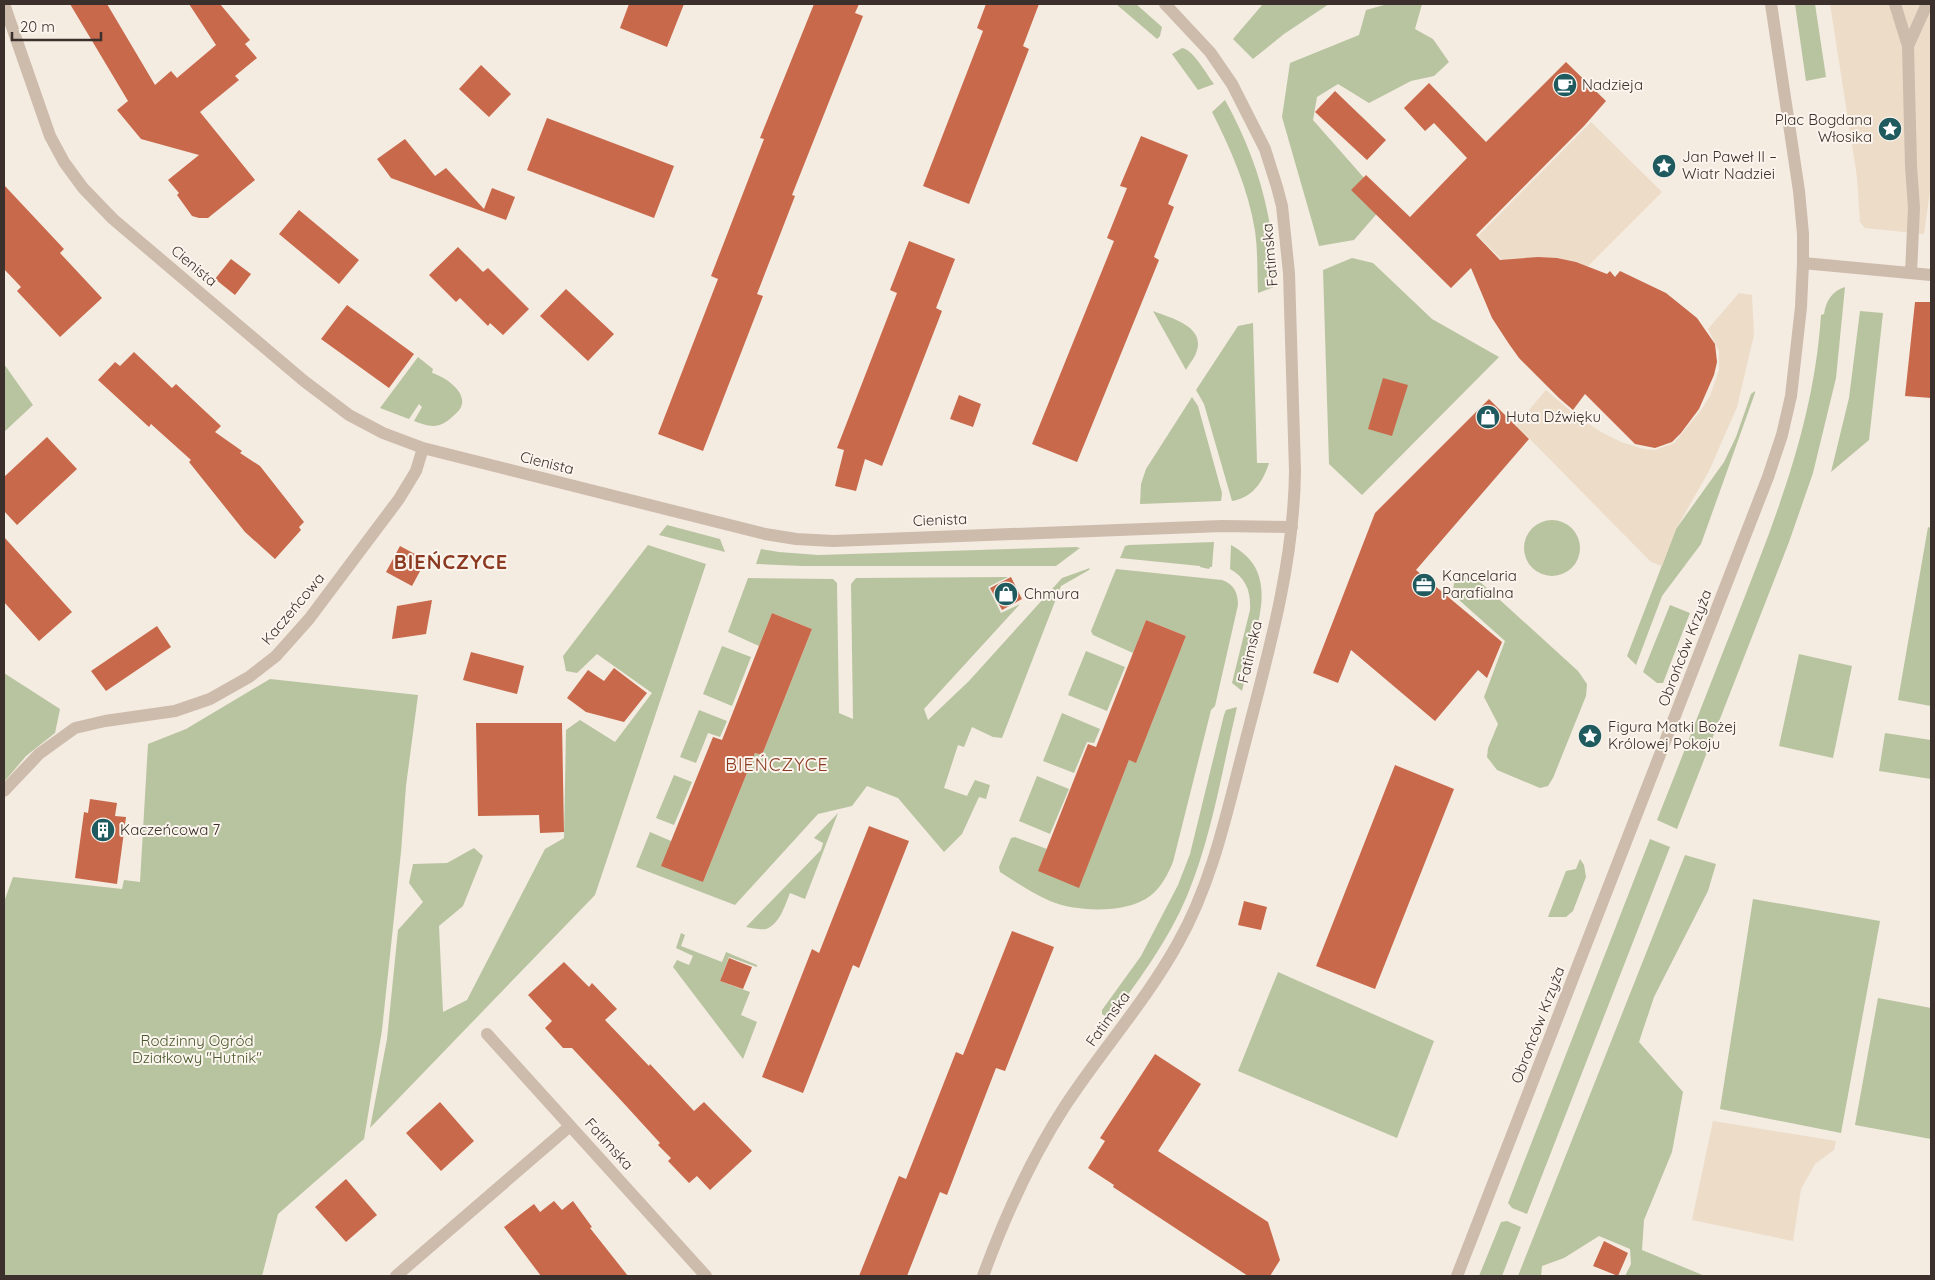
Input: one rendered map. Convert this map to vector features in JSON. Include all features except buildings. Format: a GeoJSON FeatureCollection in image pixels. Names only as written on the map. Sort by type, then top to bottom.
{"type":"FeatureCollection","features":[{"type":"Feature","properties":{"kind":"street","name":"Cienista"},"geometry":{"type":"LineString","coordinates":[[4,4],[50,136],[64,162],[95,201],[113,220],[304,381],[338,407],[372,428],[423,448],[744,530],[796,540],[1222,526],[1292,527]]}},
{"type":"Feature","properties":{"kind":"street","name":"Fatimska"},"geometry":{"type":"LineString","coordinates":[[983,1276],[1007,1212],[1035,1154],[1066,1104],[1163,969],[1187,928],[1204,889],[1215,858],[1255,703],[1285,574],[1292,527],[1295,471],[1290,273],[1282,206],[1265,149],[1232,84],[1210,52],[1165,4]]}},
{"type":"Feature","properties":{"kind":"street","name":"Obrońców Krzyża"},"geometry":{"type":"LineString","coordinates":[[1457,1276],[1768,477],[1782,434],[1791,396],[1801,306],[1803,234],[1799,191],[1771,4]]}},
{"type":"Feature","properties":{"kind":"street"},"geometry":{"type":"LineString","coordinates":[[1895,4],[1908,46],[1914,208],[1912,273]]}},
{"type":"Feature","properties":{"kind":"street"},"geometry":{"type":"LineString","coordinates":[[1908,46],[1927,4]]}},
{"type":"Feature","properties":{"kind":"street"},"geometry":{"type":"LineString","coordinates":[[1803,263],[1931,275]]}},
{"type":"Feature","properties":{"kind":"street","name":"Kaczeńcowa"},"geometry":{"type":"LineString","coordinates":[[4,791],[39,754],[75,728],[105,721],[175,711],[201,702],[249,677],[276,656],[309,619],[399,499],[416,471],[423,448]]}},
{"type":"Feature","properties":{"kind":"street","name":"Fatimska"},"geometry":{"type":"LineString","coordinates":[[487,1034],[706,1276]]}},
{"type":"Feature","properties":{"kind":"street"},"geometry":{"type":"LineString","coordinates":[[396,1276],[570,1126]]}},
{"type":"Feature","properties":{"kind":"green space"},"geometry":{"type":"Polygon","coordinates":[[[1116,4],[1136,4],[1162,27],[1160,36],[1157,39],[1116,4]]]}},
{"type":"Feature","properties":{"kind":"green space"},"geometry":{"type":"Polygon","coordinates":[[[1263,4],[1329,4],[1284,34],[1253,59],[1233,39],[1263,4]]]}},
{"type":"Feature","properties":{"kind":"green space"},"geometry":{"type":"Polygon","coordinates":[[[1388,4],[1422,4],[1415,29],[1433,39],[1449,62],[1434,76],[1411,81],[1369,103],[1338,84],[1317,97],[1313,120],[1365,179],[1380,210],[1354,240],[1319,246],[1282,117],[1290,63],[1359,35],[1366,10],[1388,4]]]}},
{"type":"Feature","properties":{"kind":"green space"},"geometry":{"type":"Polygon","coordinates":[[[1795,4],[1815,4],[1826,77],[1806,81],[1795,4]]]}},
{"type":"Feature","properties":{"kind":"green space"},"geometry":{"type":"Polygon","coordinates":[[[1182,48],[1195,57],[1214,84],[1198,90],[1172,54],[1182,48]]]}},
{"type":"Feature","properties":{"kind":"green space"},"geometry":{"type":"Polygon","coordinates":[[[1225,100],[1251,156],[1261,185],[1270,224],[1274,287],[1258,293],[1256,239],[1252,215],[1232,155],[1212,112],[1225,100]]]}},
{"type":"Feature","properties":{"kind":"green space"},"geometry":{"type":"Polygon","coordinates":[[[1352,258],[1373,263],[1432,319],[1499,357],[1362,495],[1329,464],[1323,270],[1352,258]]]}},
{"type":"Feature","properties":{"kind":"green space"},"geometry":{"type":"Polygon","coordinates":[[[1845,287],[1836,378],[1813,473],[1789,542],[1677,829],[1657,820],[1754,573],[1792,465],[1811,392],[1821,315],[1824,314],[1830,297],[1845,287]]]}},
{"type":"Feature","properties":{"kind":"green space"},"geometry":{"type":"Polygon","coordinates":[[[1153,311],[1185,324],[1196,336],[1198,344],[1196,353],[1186,370],[1153,311]]]}},
{"type":"Feature","properties":{"kind":"green space"},"geometry":{"type":"Polygon","coordinates":[[[1860,311],[1883,313],[1869,440],[1831,472],[1849,398],[1860,311]]]}},
{"type":"Feature","properties":{"kind":"green space"},"geometry":{"type":"Polygon","coordinates":[[[1253,323],[1257,463],[1269,463],[1264,477],[1256,488],[1251,493],[1232,501],[1204,404],[1196,390],[1238,326],[1253,323]]]}},
{"type":"Feature","properties":{"kind":"green space"},"geometry":{"type":"Polygon","coordinates":[[[418,357],[433,369],[432,373],[449,381],[462,397],[459,410],[443,424],[428,426],[414,421],[422,407],[419,404],[409,419],[380,408],[418,357]]]}},
{"type":"Feature","properties":{"kind":"green space"},"geometry":{"type":"Polygon","coordinates":[[[4,364],[33,405],[4,432],[4,364]]]}},
{"type":"Feature","properties":{"kind":"green space"},"geometry":{"type":"Polygon","coordinates":[[[1755,391],[1701,544],[1662,596],[1636,665],[1627,656],[1676,529],[1724,462],[1736,437],[1751,394],[1755,391]]]}},
{"type":"Feature","properties":{"kind":"green space"},"geometry":{"type":"Polygon","coordinates":[[[1192,397],[1198,406],[1222,493],[1221,501],[1140,504],[1141,484],[1146,469],[1192,397]]]}},
{"type":"Feature","properties":{"kind":"green space"},"geometry":{"type":"Polygon","coordinates":[[[1552,520],[1563,522],[1572,528],[1578,537],[1580,548],[1578,559],[1572,568],[1563,574],[1552,576],[1541,574],[1532,568],[1526,559],[1524,548],[1526,537],[1532,528],[1541,522],[1552,520]]]}},
{"type":"Feature","properties":{"kind":"green space"},"geometry":{"type":"Polygon","coordinates":[[[667,525],[720,539],[725,552],[659,535],[667,525]]]}},
{"type":"Feature","properties":{"kind":"green space"},"geometry":{"type":"Polygon","coordinates":[[[1928,527],[1931,528],[1931,706],[1898,700],[1928,527]]]}},
{"type":"Feature","properties":{"kind":"green space"},"geometry":{"type":"Polygon","coordinates":[[[1214,542],[1212,567],[1209,569],[1200,566],[1120,558],[1125,546],[1129,545],[1214,542]]]}},
{"type":"Feature","properties":{"kind":"green space"},"geometry":{"type":"Polygon","coordinates":[[[648,545],[706,564],[595,895],[370,1128],[387,1039],[398,930],[423,902],[409,883],[413,864],[447,863],[474,848],[483,856],[463,906],[439,926],[443,1012],[467,1000],[545,849],[564,838],[566,730],[580,720],[615,742],[652,693],[597,654],[577,673],[566,671],[563,656],[648,545]]]}},
{"type":"Feature","properties":{"kind":"green space"},"geometry":{"type":"Polygon","coordinates":[[[1231,545],[1244,554],[1253,564],[1259,575],[1261,587],[1260,613],[1242,691],[1232,683],[1250,610],[1250,603],[1244,581],[1230,569],[1231,545]]]}},
{"type":"Feature","properties":{"kind":"green space"},"geometry":{"type":"Polygon","coordinates":[[[1080,548],[1056,566],[802,566],[756,564],[761,549],[818,555],[1080,548]]]}},
{"type":"Feature","properties":{"kind":"green space"},"geometry":{"type":"Polygon","coordinates":[[[1090,568],[1061,586],[1002,738],[993,737],[972,727],[964,747],[958,745],[944,788],[967,796],[975,780],[990,785],[986,799],[979,797],[962,834],[944,852],[898,798],[867,786],[852,806],[818,814],[735,905],[636,867],[650,832],[671,841],[703,882],[755,753],[762,755],[812,629],[772,613],[759,646],[728,632],[748,578],[833,579],[837,583],[839,713],[853,719],[851,584],[856,578],[1008,577],[988,587],[1001,613],[1020,604],[924,709],[928,720],[969,681],[1062,578],[1090,568]]]}},
{"type":"Feature","properties":{"kind":"green space"},"geometry":{"type":"Polygon","coordinates":[[[1116,569],[1222,580],[1230,584],[1234,590],[1238,605],[1215,706],[1211,710],[1173,862],[1169,871],[1158,889],[1140,902],[1115,908],[1087,909],[1061,905],[1043,898],[1000,872],[999,867],[1011,838],[1015,837],[1047,849],[1039,871],[1079,887],[1129,760],[1136,762],[1186,636],[1146,620],[1133,653],[1093,635],[1091,631],[1116,569]]]}},
{"type":"Feature","properties":{"kind":"green space"},"geometry":{"type":"Polygon","coordinates":[[[1467,575],[1478,580],[1578,671],[1587,684],[1586,696],[1548,786],[1540,788],[1497,770],[1487,757],[1488,748],[1498,724],[1484,697],[1505,641],[1458,599],[1453,591],[1454,583],[1467,575]]]}},
{"type":"Feature","properties":{"kind":"green space"},"geometry":{"type":"Polygon","coordinates":[[[1670,605],[1690,613],[1663,683],[1657,683],[1643,672],[1670,605]]]}},
{"type":"Feature","properties":{"kind":"green space"},"geometry":{"type":"Polygon","coordinates":[[[722,646],[751,657],[732,706],[703,694],[722,646]]]}},
{"type":"Feature","properties":{"kind":"green space"},"geometry":{"type":"Polygon","coordinates":[[[1086,651],[1125,667],[1107,711],[1068,695],[1086,651]]]}},
{"type":"Feature","properties":{"kind":"green space"},"geometry":{"type":"Polygon","coordinates":[[[1799,654],[1852,666],[1833,758],[1779,746],[1799,654]]]}},
{"type":"Feature","properties":{"kind":"green space"},"geometry":{"type":"Polygon","coordinates":[[[4,673],[60,709],[55,733],[26,756],[4,782],[4,673]]]}},
{"type":"Feature","properties":{"kind":"green space","name":"Rodzinny Ogród Działkowy \"Hutnik\""},"geometry":{"type":"Polygon","coordinates":[[[270,679],[418,695],[406,786],[382,1030],[364,1139],[278,1214],[262,1276],[4,1276],[4,902],[13,877],[122,889],[124,880],[140,882],[148,744],[186,729],[270,679]]]}},
{"type":"Feature","properties":{"kind":"green space"},"geometry":{"type":"Polygon","coordinates":[[[1237,707],[1210,826],[1187,896],[1162,944],[1110,1019],[1102,1014],[1102,1010],[1141,956],[1178,885],[1190,854],[1224,715],[1226,710],[1237,707]]]}},
{"type":"Feature","properties":{"kind":"green space"},"geometry":{"type":"Polygon","coordinates":[[[699,710],[727,721],[720,737],[708,733],[696,763],[680,757],[699,710]]]}},
{"type":"Feature","properties":{"kind":"green space"},"geometry":{"type":"Polygon","coordinates":[[[1062,713],[1100,729],[1094,743],[1087,742],[1074,773],[1043,761],[1062,713]]]}},
{"type":"Feature","properties":{"kind":"green space"},"geometry":{"type":"Polygon","coordinates":[[[1885,733],[1931,740],[1931,779],[1879,771],[1885,733]]]}},
{"type":"Feature","properties":{"kind":"green space"},"geometry":{"type":"Polygon","coordinates":[[[674,775],[692,782],[674,825],[656,818],[674,775]]]}},
{"type":"Feature","properties":{"kind":"green space"},"geometry":{"type":"Polygon","coordinates":[[[1037,776],[1069,789],[1050,834],[1019,821],[1037,776]]]}},
{"type":"Feature","properties":{"kind":"green space"},"geometry":{"type":"Polygon","coordinates":[[[838,813],[805,899],[790,893],[781,914],[771,927],[756,929],[746,927],[821,850],[823,843],[814,838],[838,813]]]}},
{"type":"Feature","properties":{"kind":"green space"},"geometry":{"type":"Polygon","coordinates":[[[1650,839],[1670,847],[1527,1214],[1512,1208],[1508,1203],[1650,839]]]}},
{"type":"Feature","properties":{"kind":"green space"},"geometry":{"type":"Polygon","coordinates":[[[1685,855],[1716,864],[1708,891],[1654,997],[1639,1042],[1683,1092],[1672,1152],[1644,1220],[1642,1250],[1705,1276],[1625,1276],[1631,1264],[1630,1249],[1599,1236],[1564,1258],[1542,1266],[1541,1276],[1518,1276],[1685,855]]]}},
{"type":"Feature","properties":{"kind":"green space"},"geometry":{"type":"Polygon","coordinates":[[[1580,859],[1584,865],[1586,877],[1573,911],[1566,917],[1548,917],[1566,871],[1576,869],[1580,859]]]}},
{"type":"Feature","properties":{"kind":"green space"},"geometry":{"type":"Polygon","coordinates":[[[1753,899],[1880,921],[1841,1133],[1720,1109],[1753,899]]]}},
{"type":"Feature","properties":{"kind":"green space"},"geometry":{"type":"Polygon","coordinates":[[[681,933],[685,935],[681,946],[722,962],[726,952],[757,965],[757,967],[729,957],[720,981],[750,992],[741,1015],[757,1022],[743,1059],[673,967],[677,960],[689,965],[693,956],[676,948],[681,933]]]}},
{"type":"Feature","properties":{"kind":"green space"},"geometry":{"type":"Polygon","coordinates":[[[1278,972],[1434,1041],[1397,1138],[1238,1071],[1278,972]]]}},
{"type":"Feature","properties":{"kind":"green space"},"geometry":{"type":"Polygon","coordinates":[[[1878,998],[1931,1008],[1931,1139],[1855,1125],[1878,998]]]}},
{"type":"Feature","properties":{"kind":"green space"},"geometry":{"type":"Polygon","coordinates":[[[1507,1221],[1521,1227],[1502,1276],[1479,1276],[1501,1222],[1507,1221]]]}},
{"type":"Feature","properties":{"kind":"shaded area","name":"Plac Bogdana Włosika"},"geometry":{"type":"Polygon","coordinates":[[[1830,4],[1931,4],[1931,183],[1924,234],[1865,228],[1860,222],[1857,177],[1830,4]]]}},
{"type":"Feature","properties":{"kind":"shaded area"},"geometry":{"type":"Polygon","coordinates":[[[1591,122],[1662,192],[1588,266],[1556,261],[1503,261],[1478,236],[1591,122]]]}},
{"type":"Feature","properties":{"kind":"shaded area"},"geometry":{"type":"Polygon","coordinates":[[[1739,293],[1752,295],[1754,335],[1737,407],[1709,471],[1676,529],[1662,566],[1651,562],[1516,425],[1546,390],[1574,414],[1601,432],[1621,442],[1644,449],[1655,450],[1674,443],[1710,396],[1719,370],[1719,351],[1708,329],[1739,293]]]}},
{"type":"Feature","properties":{"kind":"shaded area"},"geometry":{"type":"Polygon","coordinates":[[[1713,1121],[1836,1141],[1834,1150],[1815,1164],[1801,1189],[1793,1241],[1692,1220],[1713,1121]]]}},
{"type":"Feature","properties":{"kind":"place","name":"Nadzieja"},"geometry":{"type":"Point","coordinates":[1565,85]}},
{"type":"Feature","properties":{"kind":"place","name":"Plac Bogdana Włosika"},"geometry":{"type":"Point","coordinates":[1890,129]}},
{"type":"Feature","properties":{"kind":"place","name":"Jan Paweł II – Wiatr Nadziei"},"geometry":{"type":"Point","coordinates":[1664,166]}},
{"type":"Feature","properties":{"kind":"place","name":"Huta Dźwięku"},"geometry":{"type":"Point","coordinates":[1488,417]}},
{"type":"Feature","properties":{"kind":"place","name":"Kancelaria Parafialna"},"geometry":{"type":"Point","coordinates":[1424,585]}},
{"type":"Feature","properties":{"kind":"place","name":"Chmura"},"geometry":{"type":"Point","coordinates":[1006,594]}},
{"type":"Feature","properties":{"kind":"place","name":"Figura Matki Bożej Królowej Pokoju"},"geometry":{"type":"Point","coordinates":[1590,736]}},
{"type":"Feature","properties":{"kind":"place","name":"Kaczeńcowa 7"},"geometry":{"type":"Point","coordinates":[103,830]}},
{"type":"Feature","properties":{"kind":"district","name":"BIEŃCZYCE"},"geometry":{"type":"Point","coordinates":[451,562]}},
{"type":"Feature","properties":{"kind":"district","name":"BIEŃCZYCE"},"geometry":{"type":"Point","coordinates":[777,765]}}]}
